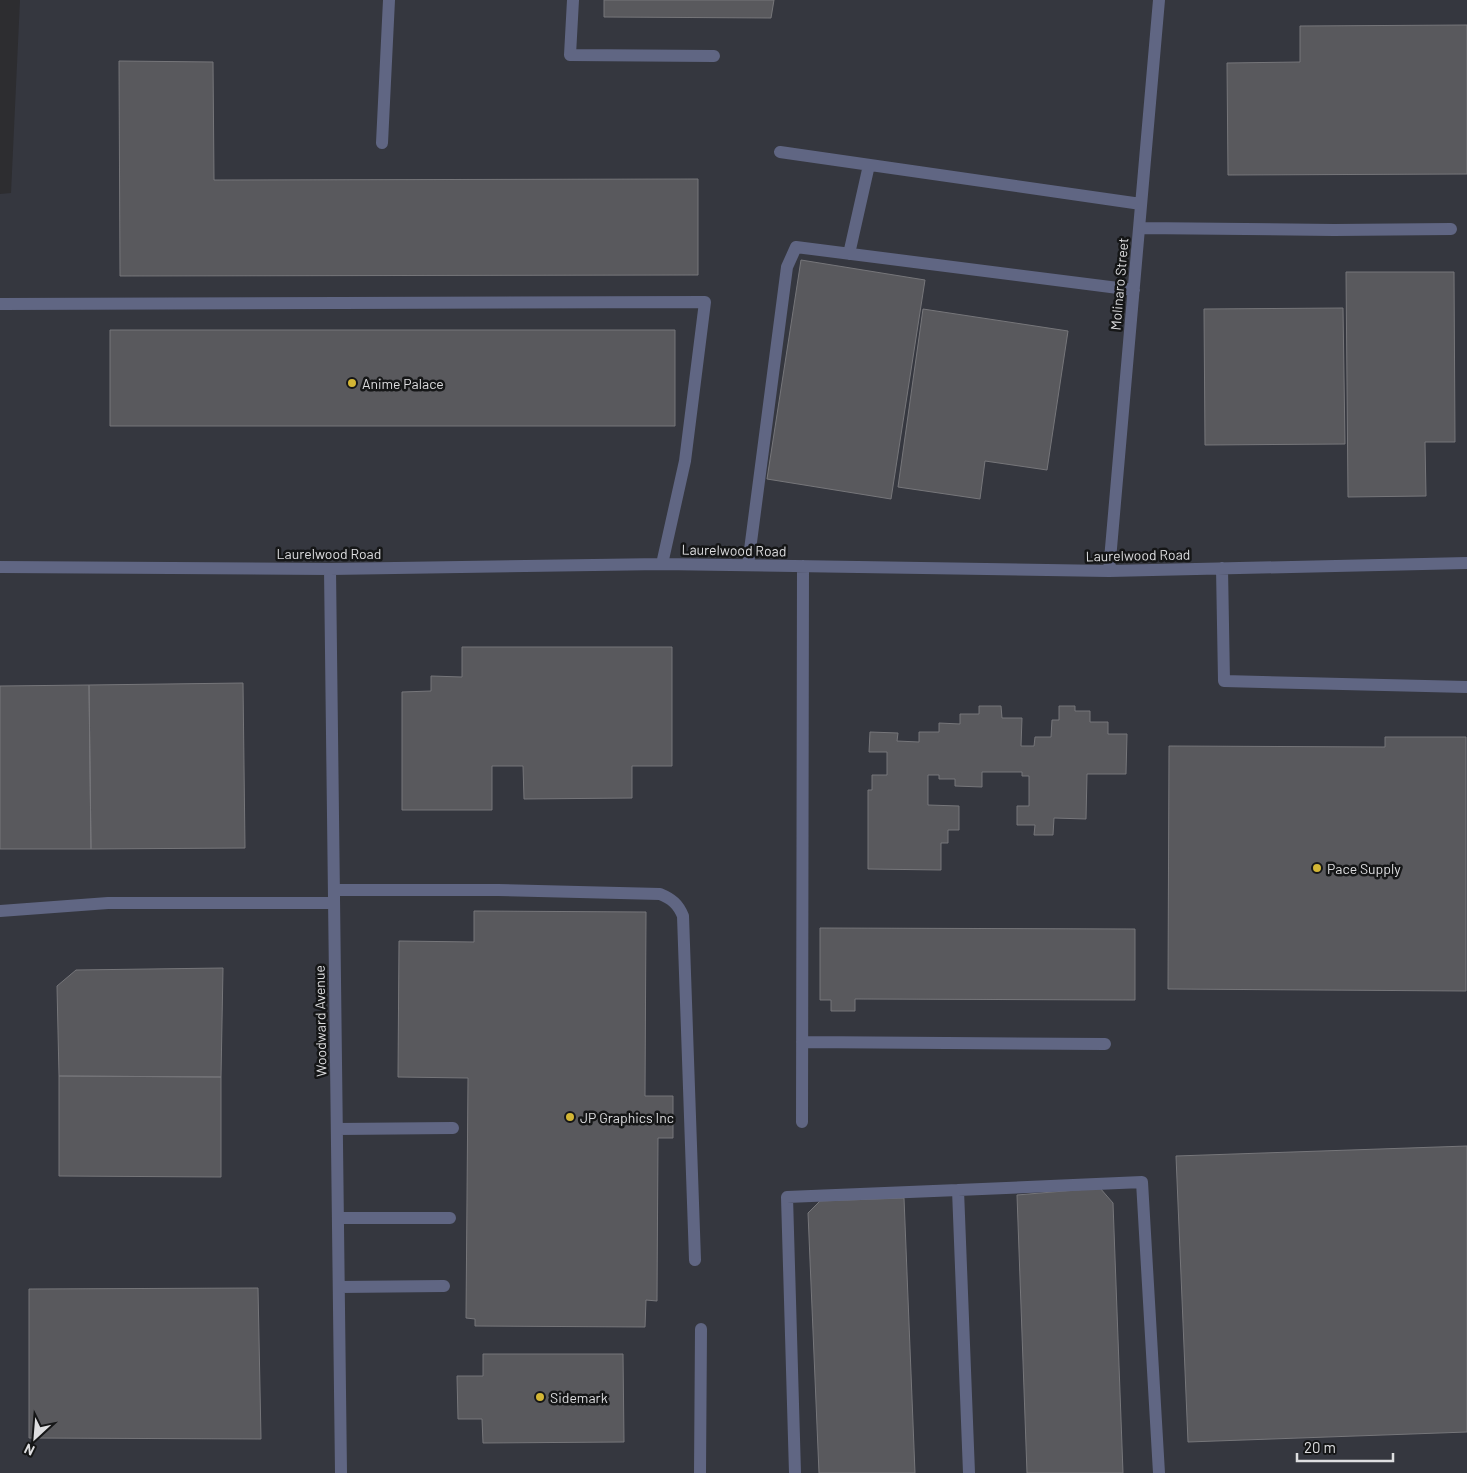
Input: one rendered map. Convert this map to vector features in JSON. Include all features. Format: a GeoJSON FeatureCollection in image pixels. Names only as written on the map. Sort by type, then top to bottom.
{"type":"FeatureCollection","features":[{"type":"Feature","properties":{"kind":"street"},"geometry":{"type":"LineString","coordinates":[[382,143],[389,0]]}},
{"type":"Feature","properties":{"kind":"street"},"geometry":{"type":"LineString","coordinates":[[573,0],[570,55],[714,56]]}},
{"type":"Feature","properties":{"kind":"street","name":"Molinaro Street"},"geometry":{"type":"LineString","coordinates":[[1109,571],[1159,0]]}},
{"type":"Feature","properties":{"kind":"street"},"geometry":{"type":"LineString","coordinates":[[780,152],[1141,204]]}},
{"type":"Feature","properties":{"kind":"street"},"geometry":{"type":"LineString","coordinates":[[849,254],[868,165]]}},
{"type":"Feature","properties":{"kind":"street"},"geometry":{"type":"LineString","coordinates":[[1139,228],[1451,229]]}},
{"type":"Feature","properties":{"kind":"street"},"geometry":{"type":"LineString","coordinates":[[748,565],[787,267],[796,247],[1134,290]]}},
{"type":"Feature","properties":{"kind":"street"},"geometry":{"type":"LineString","coordinates":[[0,304],[705,302],[685,461],[662,564]]}},
{"type":"Feature","properties":{"kind":"street","name":"Laurelwood Road"},"geometry":{"type":"LineString","coordinates":[[0,568],[330,569],[662,564],[1109,571],[1467,563]]}},
{"type":"Feature","properties":{"kind":"street"},"geometry":{"type":"LineString","coordinates":[[802,1122],[803,566]]}},
{"type":"Feature","properties":{"kind":"street"},"geometry":{"type":"LineString","coordinates":[[1222,568],[1224,681],[1467,687]]}},
{"type":"Feature","properties":{"kind":"street","name":"Woodward Avenue"},"geometry":{"type":"LineString","coordinates":[[330,569],[341,1473]]}},
{"type":"Feature","properties":{"kind":"street"},"geometry":{"type":"LineString","coordinates":[[334,890],[498,890],[660,894],[670,898],[679,906],[683,916],[695,1260]]}},
{"type":"Feature","properties":{"kind":"street"},"geometry":{"type":"LineString","coordinates":[[0,911],[108,903],[334,903]]}},
{"type":"Feature","properties":{"kind":"street"},"geometry":{"type":"LineString","coordinates":[[802,1042],[1105,1044]]}},
{"type":"Feature","properties":{"kind":"street"},"geometry":{"type":"LineString","coordinates":[[337,1129],[453,1128]]}},
{"type":"Feature","properties":{"kind":"street"},"geometry":{"type":"LineString","coordinates":[[794,1473],[787,1197],[1142,1182],[1158,1473]]}},
{"type":"Feature","properties":{"kind":"street"},"geometry":{"type":"LineString","coordinates":[[958,1190],[969,1473]]}},
{"type":"Feature","properties":{"kind":"street"},"geometry":{"type":"LineString","coordinates":[[338,1218],[450,1218]]}},
{"type":"Feature","properties":{"kind":"street"},"geometry":{"type":"LineString","coordinates":[[339,1287],[444,1286]]}},
{"type":"Feature","properties":{"kind":"street"},"geometry":{"type":"LineString","coordinates":[[700,1473],[702,1329]]}},
{"type":"Feature","properties":{"kind":"shaded area"},"geometry":{"type":"Polygon","coordinates":[[[20,0],[1467,0],[1467,1473],[0,1473],[0,194],[11,193],[20,0]]]}},
{"type":"Feature","properties":{"kind":"building"},"geometry":{"type":"Polygon","coordinates":[[[604,0],[774,0],[771,18],[604,17],[604,0]]]}},
{"type":"Feature","properties":{"kind":"building"},"geometry":{"type":"Polygon","coordinates":[[[1467,25],[1467,174],[1228,175],[1227,63],[1300,62],[1300,26],[1467,25]]]}},
{"type":"Feature","properties":{"kind":"building"},"geometry":{"type":"Polygon","coordinates":[[[119,61],[213,62],[214,180],[698,179],[698,275],[120,276],[119,61]]]}},
{"type":"Feature","properties":{"kind":"building"},"geometry":{"type":"Polygon","coordinates":[[[801,260],[925,280],[891,499],[767,479],[801,260]]]}},
{"type":"Feature","properties":{"kind":"building"},"geometry":{"type":"Polygon","coordinates":[[[1346,272],[1454,272],[1455,442],[1425,442],[1426,496],[1348,497],[1346,272]]]}},
{"type":"Feature","properties":{"kind":"building"},"geometry":{"type":"Polygon","coordinates":[[[1343,308],[1345,444],[1205,445],[1204,309],[1343,308]]]}},
{"type":"Feature","properties":{"kind":"building"},"geometry":{"type":"Polygon","coordinates":[[[923,309],[1068,331],[1047,470],[985,461],[980,499],[898,487],[923,309]]]}},
{"type":"Feature","properties":{"kind":"building"},"geometry":{"type":"Polygon","coordinates":[[[110,330],[675,330],[675,426],[110,426],[110,330]]]}},
{"type":"Feature","properties":{"kind":"building"},"geometry":{"type":"Polygon","coordinates":[[[462,647],[672,647],[672,766],[632,766],[632,798],[524,799],[523,766],[492,766],[492,810],[402,810],[402,692],[431,691],[431,676],[462,677],[462,647]]]}},
{"type":"Feature","properties":{"kind":"building"},"geometry":{"type":"Polygon","coordinates":[[[243,683],[245,848],[91,849],[89,685],[243,683]]]}},
{"type":"Feature","properties":{"kind":"building"},"geometry":{"type":"Polygon","coordinates":[[[89,685],[91,849],[0,849],[0,686],[89,685]]]}},
{"type":"Feature","properties":{"kind":"building"},"geometry":{"type":"Polygon","coordinates":[[[979,706],[1001,706],[1002,718],[1022,718],[1021,746],[1034,746],[1035,737],[1051,737],[1052,720],[1059,720],[1059,706],[1075,706],[1075,711],[1090,711],[1090,722],[1108,722],[1108,734],[1127,734],[1126,774],[1087,774],[1086,819],[1054,818],[1053,835],[1034,835],[1035,825],[1017,825],[1017,806],[1029,806],[1029,776],[1022,776],[1022,772],[982,772],[982,787],[955,786],[955,779],[939,779],[939,775],[928,775],[928,805],[959,806],[959,830],[948,830],[948,843],[941,843],[941,870],[868,869],[868,790],[872,790],[872,775],[887,775],[887,752],[869,752],[870,732],[898,733],[897,741],[919,742],[919,732],[939,732],[939,723],[960,724],[960,714],[979,714],[979,706]]]}},
{"type":"Feature","properties":{"kind":"building","name":"Pace Supply"},"geometry":{"type":"Polygon","coordinates":[[[1385,737],[1466,737],[1466,991],[1168,989],[1169,746],[1385,747],[1385,737]]]}},
{"type":"Feature","properties":{"kind":"building","name":"JP Graphics Inc"},"geometry":{"type":"Polygon","coordinates":[[[474,911],[646,912],[645,1096],[673,1096],[673,1138],[658,1138],[657,1301],[646,1300],[645,1327],[475,1326],[475,1319],[466,1318],[468,1078],[398,1077],[399,941],[474,942],[474,911]]]}},
{"type":"Feature","properties":{"kind":"building"},"geometry":{"type":"Polygon","coordinates":[[[820,928],[1135,929],[1135,1000],[855,999],[855,1011],[831,1011],[831,1000],[820,1000],[820,928]]]}},
{"type":"Feature","properties":{"kind":"building"},"geometry":{"type":"Polygon","coordinates":[[[223,968],[221,1077],[59,1076],[57,986],[76,970],[223,968]]]}},
{"type":"Feature","properties":{"kind":"building"},"geometry":{"type":"Polygon","coordinates":[[[59,1076],[221,1077],[221,1177],[59,1176],[59,1076]]]}},
{"type":"Feature","properties":{"kind":"building"},"geometry":{"type":"Polygon","coordinates":[[[1467,1146],[1467,1432],[1188,1442],[1176,1156],[1467,1146]]]}},
{"type":"Feature","properties":{"kind":"building"},"geometry":{"type":"Polygon","coordinates":[[[1100,1188],[1113,1203],[1123,1473],[1027,1473],[1017,1195],[1100,1188]]]}},
{"type":"Feature","properties":{"kind":"building"},"geometry":{"type":"Polygon","coordinates":[[[904,1198],[915,1473],[819,1473],[808,1213],[820,1201],[904,1198]]]}},
{"type":"Feature","properties":{"kind":"building"},"geometry":{"type":"Polygon","coordinates":[[[258,1288],[261,1439],[29,1438],[29,1289],[258,1288]]]}},
{"type":"Feature","properties":{"kind":"building","name":"Sidemark"},"geometry":{"type":"Polygon","coordinates":[[[483,1354],[623,1354],[624,1442],[483,1443],[482,1419],[458,1419],[457,1376],[483,1376],[483,1354]]]}},
{"type":"Feature","properties":{"kind":"place","name":"Anime Palace"},"geometry":{"type":"Point","coordinates":[352,383]}},
{"type":"Feature","properties":{"kind":"place","name":"Pace Supply"},"geometry":{"type":"Point","coordinates":[1317,868]}},
{"type":"Feature","properties":{"kind":"place","name":"JP Graphics Inc"},"geometry":{"type":"Point","coordinates":[570,1117]}},
{"type":"Feature","properties":{"kind":"place","name":"Sidemark"},"geometry":{"type":"Point","coordinates":[540,1397]}}]}
